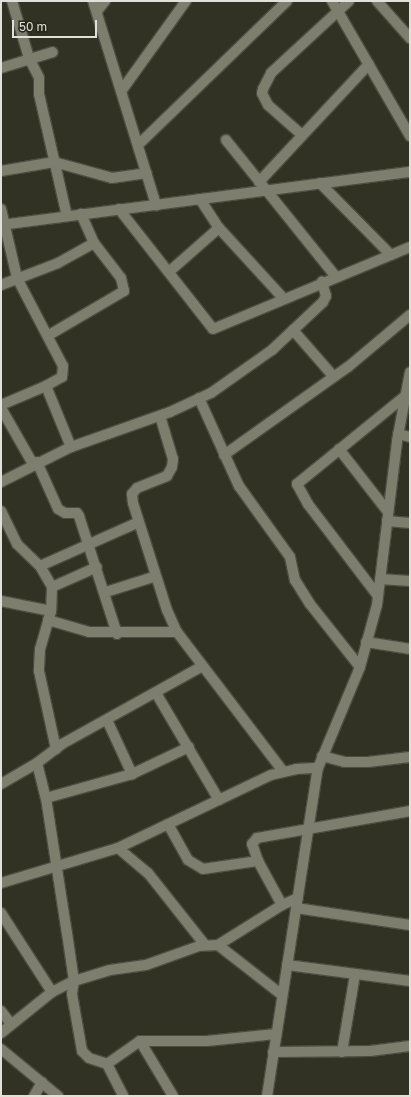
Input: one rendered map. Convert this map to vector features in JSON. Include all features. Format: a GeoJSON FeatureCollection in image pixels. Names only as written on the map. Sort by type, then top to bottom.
{"type":"FeatureCollection","features":[{"type":"Feature","properties":{"kind":"street"},"geometry":{"type":"LineString","coordinates":[[12,1],[29,58],[39,78],[39,94],[67,216]]}},
{"type":"Feature","properties":{"kind":"street"},"geometry":{"type":"LineString","coordinates":[[93,1],[122,90],[156,205]]}},
{"type":"Feature","properties":{"kind":"street"},"geometry":{"type":"LineString","coordinates":[[97,11],[104,1]]}},
{"type":"Feature","properties":{"kind":"street"},"geometry":{"type":"LineString","coordinates":[[122,90],[186,1]]}},
{"type":"Feature","properties":{"kind":"street"},"geometry":{"type":"LineString","coordinates":[[138,146],[287,1]]}},
{"type":"Feature","properties":{"kind":"street"},"geometry":{"type":"LineString","coordinates":[[332,1],[410,136]]}},
{"type":"Feature","properties":{"kind":"street"},"geometry":{"type":"LineString","coordinates":[[302,134],[268,105],[262,93],[271,73],[349,1]]}},
{"type":"Feature","properties":{"kind":"street"},"geometry":{"type":"LineString","coordinates":[[377,1],[410,38]]}},
{"type":"Feature","properties":{"kind":"street"},"geometry":{"type":"LineString","coordinates":[[1,68],[29,58],[53,52]]}},
{"type":"Feature","properties":{"kind":"street"},"geometry":{"type":"LineString","coordinates":[[262,186],[302,134],[369,64]]}},
{"type":"Feature","properties":{"kind":"street"},"geometry":{"type":"LineString","coordinates":[[226,140],[336,277]]}},
{"type":"Feature","properties":{"kind":"street"},"geometry":{"type":"LineString","coordinates":[[1,171],[54,162],[112,178],[146,173]]}},
{"type":"Feature","properties":{"kind":"street"},"geometry":{"type":"LineString","coordinates":[[4,225],[200,199],[262,186],[320,183],[410,172]]}},
{"type":"Feature","properties":{"kind":"street"},"geometry":{"type":"LineString","coordinates":[[320,183],[391,255]]}},
{"type":"Feature","properties":{"kind":"street"},"geometry":{"type":"LineString","coordinates":[[200,199],[219,228],[284,299]]}},
{"type":"Feature","properties":{"kind":"street"},"geometry":{"type":"LineString","coordinates":[[1,209],[17,278],[49,335],[64,372],[62,377],[46,386],[1,407],[35,463],[58,509],[65,513],[78,513],[106,592],[117,634]]}},
{"type":"Feature","properties":{"kind":"street"},"geometry":{"type":"LineString","coordinates":[[120,210],[170,271],[213,330],[322,282],[410,247]]}},
{"type":"Feature","properties":{"kind":"street"},"geometry":{"type":"LineString","coordinates":[[49,335],[124,291],[122,278],[94,243],[81,214]]}},
{"type":"Feature","properties":{"kind":"street"},"geometry":{"type":"LineString","coordinates":[[170,271],[219,228]]}},
{"type":"Feature","properties":{"kind":"street"},"geometry":{"type":"LineString","coordinates":[[1,285],[58,263],[94,243]]}},
{"type":"Feature","properties":{"kind":"street"},"geometry":{"type":"LineString","coordinates":[[1,482],[35,463],[71,447],[160,416],[199,398],[272,350],[323,302],[326,296],[322,282]]}},
{"type":"Feature","properties":{"kind":"street"},"geometry":{"type":"LineString","coordinates":[[224,455],[334,377],[410,315]]}},
{"type":"Feature","properties":{"kind":"street"},"geometry":{"type":"LineString","coordinates":[[293,330],[334,377]]}},
{"type":"Feature","properties":{"kind":"street"},"geometry":{"type":"LineString","coordinates":[[267,1096],[318,768],[360,667],[378,596],[398,434],[410,372]]}},
{"type":"Feature","properties":{"kind":"street"},"geometry":{"type":"LineString","coordinates":[[46,386],[71,447]]}},
{"type":"Feature","properties":{"kind":"street"},"geometry":{"type":"LineString","coordinates":[[378,596],[297,488],[302,479],[404,397]]}},
{"type":"Feature","properties":{"kind":"street"},"geometry":{"type":"LineString","coordinates":[[199,398],[239,486],[290,557],[295,580],[310,604],[360,667]]}},
{"type":"Feature","properties":{"kind":"street"},"geometry":{"type":"LineString","coordinates":[[160,416],[173,459],[172,467],[167,476],[137,488],[132,494],[156,576],[177,632],[202,667],[283,771]]}},
{"type":"Feature","properties":{"kind":"street"},"geometry":{"type":"LineString","coordinates":[[398,434],[410,437]]}},
{"type":"Feature","properties":{"kind":"street"},"geometry":{"type":"LineString","coordinates":[[339,449],[387,517],[410,523]]}},
{"type":"Feature","properties":{"kind":"street"},"geometry":{"type":"LineString","coordinates":[[1,511],[17,544],[40,566],[52,587],[50,615],[40,648],[40,671],[56,749]]}},
{"type":"Feature","properties":{"kind":"street"},"geometry":{"type":"LineString","coordinates":[[40,566],[139,522]]}},
{"type":"Feature","properties":{"kind":"street"},"geometry":{"type":"LineString","coordinates":[[52,587],[97,567]]}},
{"type":"Feature","properties":{"kind":"street"},"geometry":{"type":"LineString","coordinates":[[106,592],[156,576]]}},
{"type":"Feature","properties":{"kind":"street"},"geometry":{"type":"LineString","coordinates":[[380,579],[410,581]]}},
{"type":"Feature","properties":{"kind":"street"},"geometry":{"type":"LineString","coordinates":[[1,601],[50,615],[89,632],[117,634],[177,632]]}},
{"type":"Feature","properties":{"kind":"street"},"geometry":{"type":"LineString","coordinates":[[366,642],[410,649]]}},
{"type":"Feature","properties":{"kind":"street"},"geometry":{"type":"LineString","coordinates":[[1,784],[37,763],[56,749],[202,667]]}},
{"type":"Feature","properties":{"kind":"street"},"geometry":{"type":"LineString","coordinates":[[156,694],[189,747],[219,800]]}},
{"type":"Feature","properties":{"kind":"street"},"geometry":{"type":"LineString","coordinates":[[107,720],[132,774]]}},
{"type":"Feature","properties":{"kind":"street"},"geometry":{"type":"LineString","coordinates":[[46,798],[132,774],[189,747]]}},
{"type":"Feature","properties":{"kind":"street"},"geometry":{"type":"LineString","coordinates":[[322,756],[332,760],[368,762],[410,757]]}},
{"type":"Feature","properties":{"kind":"street"},"geometry":{"type":"LineString","coordinates":[[37,763],[46,798],[55,866],[74,981],[72,994],[82,1050],[89,1058],[107,1064],[123,1096]]}},
{"type":"Feature","properties":{"kind":"street"},"geometry":{"type":"LineString","coordinates":[[1,883],[118,848],[283,771],[318,768]]}},
{"type":"Feature","properties":{"kind":"street"},"geometry":{"type":"LineString","coordinates":[[282,905],[258,861],[252,844],[257,838],[308,827],[410,811]]}},
{"type":"Feature","properties":{"kind":"street"},"geometry":{"type":"LineString","coordinates":[[168,824],[188,860],[203,869],[258,861]]}},
{"type":"Feature","properties":{"kind":"street"},"geometry":{"type":"LineString","coordinates":[[118,848],[148,873],[205,945]]}},
{"type":"Feature","properties":{"kind":"street"},"geometry":{"type":"LineString","coordinates":[[1,1033],[52,992],[74,981],[110,970],[146,965],[205,945],[218,945],[282,905],[297,903],[410,925]]}},
{"type":"Feature","properties":{"kind":"street"},"geometry":{"type":"LineString","coordinates":[[1,913],[52,992]]}},
{"type":"Feature","properties":{"kind":"street"},"geometry":{"type":"LineString","coordinates":[[218,945],[282,995]]}},
{"type":"Feature","properties":{"kind":"street"},"geometry":{"type":"LineString","coordinates":[[287,965],[410,981]]}},
{"type":"Feature","properties":{"kind":"street"},"geometry":{"type":"LineString","coordinates":[[342,1052],[355,974]]}},
{"type":"Feature","properties":{"kind":"street"},"geometry":{"type":"LineString","coordinates":[[1,1011],[11,1024]]}},
{"type":"Feature","properties":{"kind":"street"},"geometry":{"type":"LineString","coordinates":[[107,1064],[140,1041],[207,1040],[276,1034]]}},
{"type":"Feature","properties":{"kind":"street"},"geometry":{"type":"LineString","coordinates":[[140,1041],[173,1096]]}},
{"type":"Feature","properties":{"kind":"street"},"geometry":{"type":"LineString","coordinates":[[274,1052],[342,1052],[410,1046]]}},
{"type":"Feature","properties":{"kind":"street"},"geometry":{"type":"LineString","coordinates":[[1,1049],[58,1096]]}},
{"type":"Feature","properties":{"kind":"street"},"geometry":{"type":"LineString","coordinates":[[263,1096],[270,1074]]}},
{"type":"Feature","properties":{"kind":"street"},"geometry":{"type":"LineString","coordinates":[[34,1096],[42,1082]]}}]}
